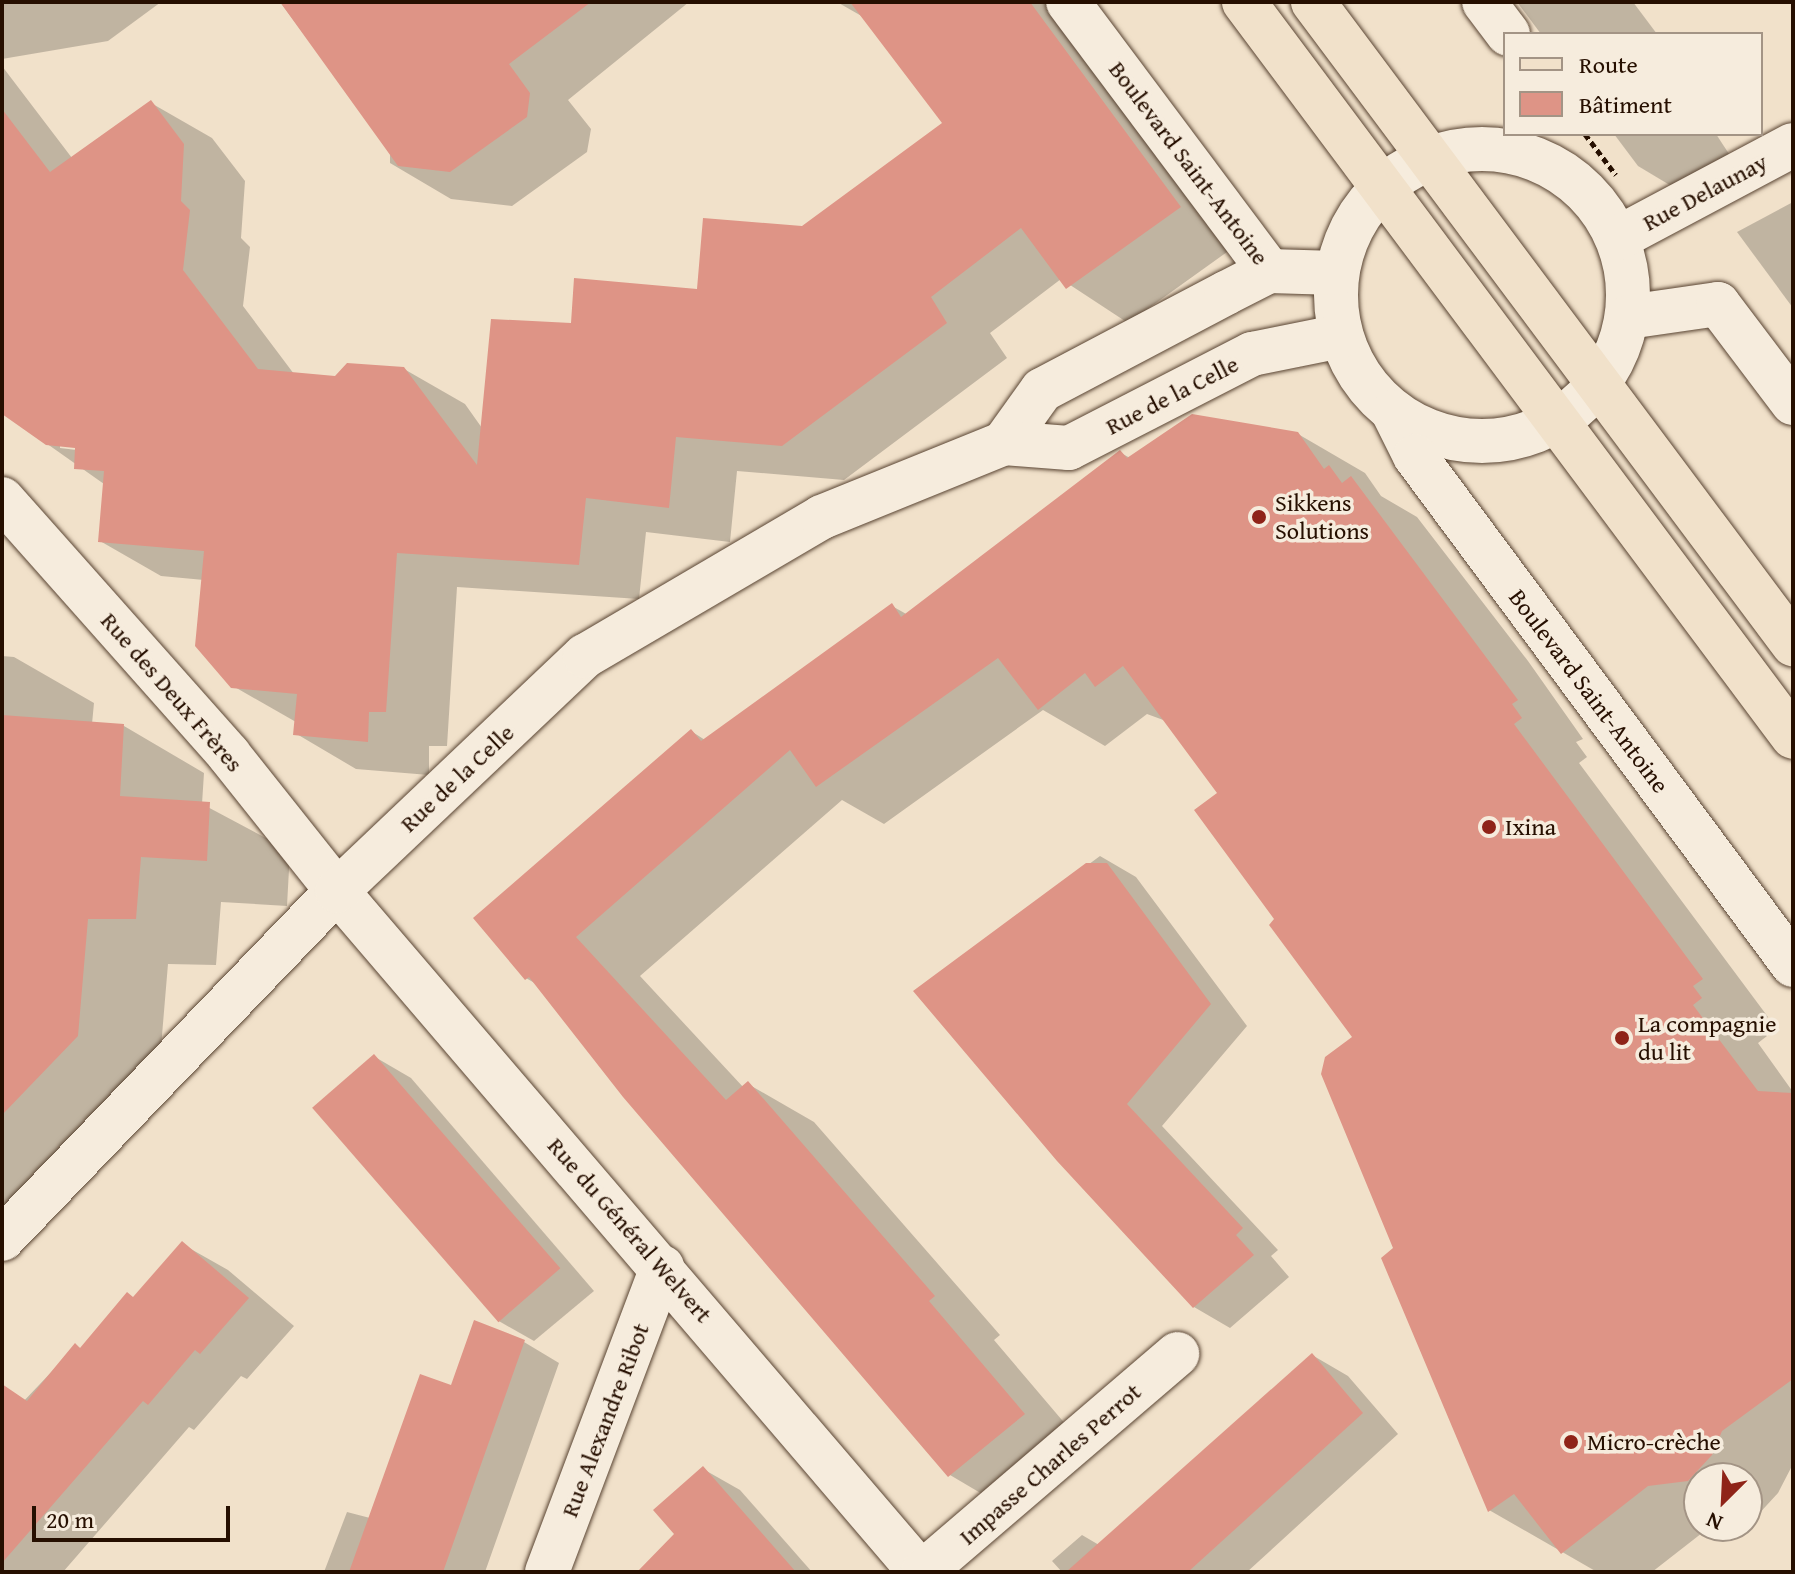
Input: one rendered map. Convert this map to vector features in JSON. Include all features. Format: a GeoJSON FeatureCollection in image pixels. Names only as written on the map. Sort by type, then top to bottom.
{"type":"FeatureCollection","features":[{"type":"Feature","properties":{"kind":"main road"},"geometry":{"type":"LineString","coordinates":[[1244,2],[1793,737]]}},
{"type":"Feature","properties":{"kind":"main road"},"geometry":{"type":"LineString","coordinates":[[1313,2],[1793,644]]}},
{"type":"Feature","properties":{"kind":"street","name":"Boulevard Saint-Antoine"},"geometry":{"type":"LineString","coordinates":[[1068,2],[1269,271],[1337,273]]}},
{"type":"Feature","properties":{"kind":"street"},"geometry":{"type":"LineString","coordinates":[[1484,2],[1506,32]]}},
{"type":"Feature","properties":{"kind":"street","name":"Rue Delaunay"},"geometry":{"type":"LineString","coordinates":[[1618,238],[1793,145]]}},
{"type":"Feature","properties":{"kind":"street","name":"Boulevard Saint-Antoine"},"geometry":{"type":"LineString","coordinates":[[1532,146],[1597,203],[1618,238],[1628,276],[1628,317],[1618,353],[1599,385],[1556,423],[1502,441],[1473,442],[1417,427],[1393,412],[1361,378],[1341,336],[1337,273],[1360,214],[1384,188],[1431,158],[1466,150],[1532,146]]}},
{"type":"Feature","properties":{"kind":"street"},"geometry":{"type":"LineString","coordinates":[[1004,443],[1042,390],[1269,271]]}},
{"type":"Feature","properties":{"kind":"street"},"geometry":{"type":"LineString","coordinates":[[1628,317],[1718,304],[1793,403]]}},
{"type":"Feature","properties":{"kind":"street","name":"Rue de la Celle"},"geometry":{"type":"LineString","coordinates":[[2,1239],[337,891],[585,656],[822,517],[1004,443],[1069,448],[1252,354],[1341,336]]}},
{"type":"Feature","properties":{"kind":"street","name":"Boulevard Saint-Antoine"},"geometry":{"type":"LineString","coordinates":[[1393,412],[1415,456],[1793,965]]}},
{"type":"Feature","properties":{"kind":"street","name":"Rue des Deux Frères"},"geometry":{"type":"LineString","coordinates":[[2,499],[229,755],[337,891]]}},
{"type":"Feature","properties":{"kind":"street","name":"Rue du Général Welvert"},"geometry":{"type":"LineString","coordinates":[[337,891],[922,1572]]}},
{"type":"Feature","properties":{"kind":"street","name":"Rue Alexandre Ribot"},"geometry":{"type":"LineString","coordinates":[[547,1572],[662,1267]]}},
{"type":"Feature","properties":{"kind":"street","name":"Impasse Charles Perrot"},"geometry":{"type":"LineString","coordinates":[[922,1572],[1177,1354]]}},
{"type":"Feature","properties":{"kind":"building"},"geometry":{"type":"Polygon","coordinates":[[[280,2],[591,2],[509,64],[530,93],[527,117],[450,172],[398,166],[280,2]]]}},
{"type":"Feature","properties":{"kind":"building"},"geometry":{"type":"Polygon","coordinates":[[[850,2],[1030,2],[1181,207],[1066,289],[1021,228],[931,297],[947,323],[782,446],[676,437],[669,508],[586,498],[579,565],[397,553],[386,712],[369,712],[368,742],[293,735],[297,694],[231,688],[195,646],[204,551],[98,542],[104,471],[74,469],[75,448],[46,445],[2,414],[2,109],[50,172],[151,100],[184,144],[181,201],[190,210],[183,270],[258,369],[335,376],[347,363],[404,367],[477,465],[491,319],[571,323],[574,278],[697,289],[703,218],[802,226],[942,123],[850,2]]]}},
{"type":"Feature","properties":{"kind":"building"},"geometry":{"type":"Polygon","coordinates":[[[1192,414],[1298,432],[1324,469],[1329,465],[1342,483],[1351,476],[1518,700],[1512,704],[1522,718],[1514,724],[1703,979],[1693,986],[1702,998],[1693,1005],[1758,1091],[1793,1093],[1793,1379],[1722,1431],[1712,1455],[1706,1462],[1683,1462],[1683,1482],[1648,1486],[1561,1554],[1514,1494],[1488,1512],[1381,1258],[1393,1248],[1321,1074],[1325,1057],[1352,1037],[1269,925],[1274,919],[1194,810],[1217,793],[1123,666],[1095,687],[1085,673],[1038,710],[998,658],[816,787],[790,750],[576,937],[726,1100],[748,1081],[935,1296],[929,1301],[1025,1414],[948,1477],[623,1097],[529,977],[525,980],[473,918],[691,729],[701,741],[892,603],[901,617],[1120,450],[1127,458],[1192,414]]]}},
{"type":"Feature","properties":{"kind":"building"},"geometry":{"type":"Polygon","coordinates":[[[2,715],[124,724],[120,796],[210,802],[207,861],[141,857],[136,919],[88,919],[78,1036],[2,1115],[2,715]]]}},
{"type":"Feature","properties":{"kind":"building"},"geometry":{"type":"Polygon","coordinates":[[[1086,863],[1107,863],[1211,1004],[1127,1104],[1243,1228],[1236,1235],[1254,1255],[1193,1308],[1057,1161],[913,991],[1086,863]]]}},
{"type":"Feature","properties":{"kind":"building"},"geometry":{"type":"Polygon","coordinates":[[[374,1054],[560,1268],[498,1322],[312,1108],[374,1054]]]}},
{"type":"Feature","properties":{"kind":"building"},"geometry":{"type":"Polygon","coordinates":[[[182,1241],[249,1298],[200,1354],[195,1350],[148,1405],[143,1401],[2,1563],[2,1384],[27,1401],[75,1343],[80,1348],[127,1292],[133,1297],[182,1241]]]}},
{"type":"Feature","properties":{"kind":"building"},"geometry":{"type":"Polygon","coordinates":[[[474,1320],[525,1340],[443,1572],[349,1572],[420,1374],[451,1385],[474,1320]]]}},
{"type":"Feature","properties":{"kind":"building"},"geometry":{"type":"Polygon","coordinates":[[[1312,1353],[1363,1413],[1188,1572],[1066,1572],[1312,1353]]]}},
{"type":"Feature","properties":{"kind":"building"},"geometry":{"type":"Polygon","coordinates":[[[703,1466],[796,1572],[637,1572],[674,1534],[653,1510],[703,1466]]]}},
{"type":"Feature","properties":{"kind":"place","name":"Sikkens Solutions"},"geometry":{"type":"Point","coordinates":[1259,517]}},
{"type":"Feature","properties":{"kind":"place","name":"Ixina"},"geometry":{"type":"Point","coordinates":[1489,827]}},
{"type":"Feature","properties":{"kind":"place","name":"La compagnie du lit"},"geometry":{"type":"Point","coordinates":[1622,1038]}},
{"type":"Feature","properties":{"kind":"place","name":"Micro-crèche"},"geometry":{"type":"Point","coordinates":[1571,1442]}}]}
